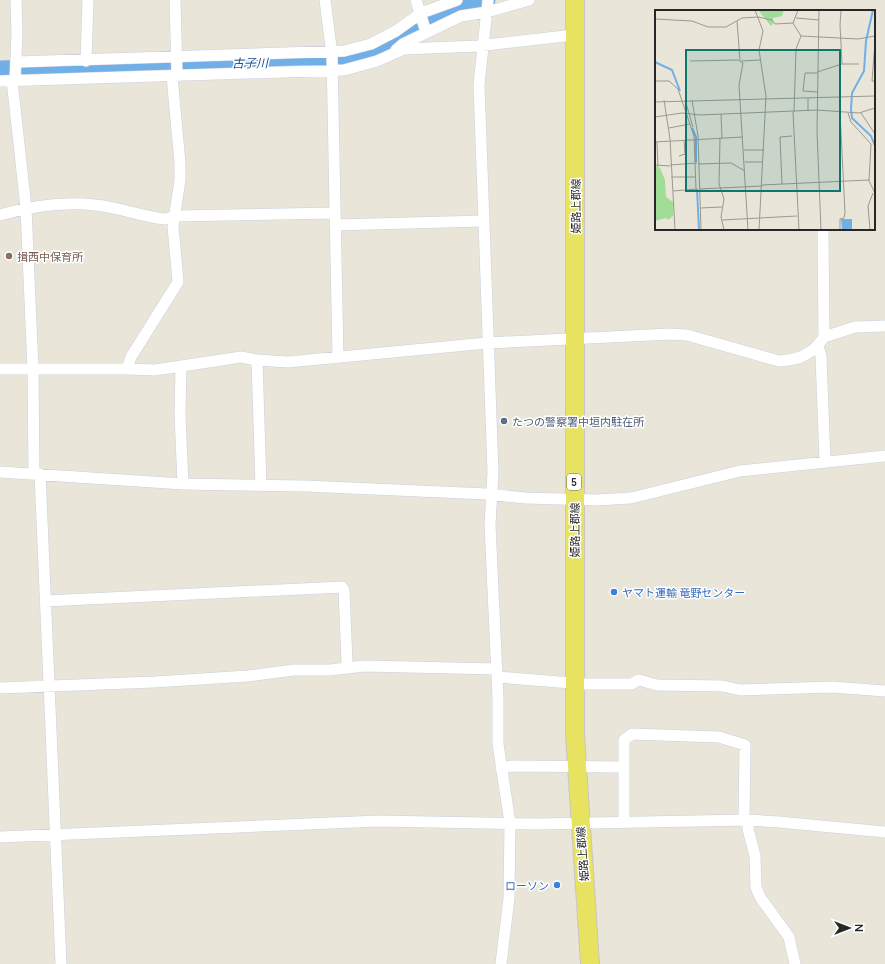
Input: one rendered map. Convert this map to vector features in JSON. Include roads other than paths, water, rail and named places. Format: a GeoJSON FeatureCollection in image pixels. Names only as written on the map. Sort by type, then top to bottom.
{"type":"FeatureCollection","features":[{"type":"Feature","properties":{"kind":"main road","name":"姫路上郡線"},"geometry":{"type":"LineString","coordinates":[[575,0],[576,338],[574,683],[579,822],[590,964]]}},
{"type":"Feature","properties":{"kind":"street"},"geometry":{"type":"LineString","coordinates":[[16,0],[17,33],[14,79],[26,208],[37,474],[45,601],[61,964]]}},
{"type":"Feature","properties":{"kind":"street"},"geometry":{"type":"LineString","coordinates":[[86,61],[88,0]]}},
{"type":"Feature","properties":{"kind":"street"},"geometry":{"type":"LineString","coordinates":[[127,369],[131,356],[178,282],[173,226],[176,216],[180,163],[175,74],[176,0]]}},
{"type":"Feature","properties":{"kind":"street"},"geometry":{"type":"LineString","coordinates":[[325,0],[332,53],[338,358]]}},
{"type":"Feature","properties":{"kind":"street"},"geometry":{"type":"LineString","coordinates":[[416,0],[426,31]]}},
{"type":"Feature","properties":{"kind":"street"},"geometry":{"type":"LineString","coordinates":[[15,64],[332,53],[371,44],[396,32],[421,15],[457,0]]}},
{"type":"Feature","properties":{"kind":"street"},"geometry":{"type":"LineString","coordinates":[[396,53],[396,48],[402,44],[426,31],[461,16],[488,6],[529,0]]}},
{"type":"Feature","properties":{"kind":"street"},"geometry":{"type":"LineString","coordinates":[[488,6],[479,84],[493,495],[490,525],[497,673],[498,744],[510,823],[510,898],[501,964]]}},
{"type":"Feature","properties":{"kind":"street"},"geometry":{"type":"LineString","coordinates":[[0,81],[14,79],[332,69],[344,70],[378,61],[396,53],[416,48],[484,44],[574,35]]}},
{"type":"Feature","properties":{"kind":"street"},"geometry":{"type":"LineString","coordinates":[[0,215],[26,208],[46,205],[95,205],[165,219],[176,216],[335,213]]}},
{"type":"Feature","properties":{"kind":"street"},"geometry":{"type":"LineString","coordinates":[[335,225],[483,220]]}},
{"type":"Feature","properties":{"kind":"street"},"geometry":{"type":"LineString","coordinates":[[823,230],[821,356],[825,462]]}},
{"type":"Feature","properties":{"kind":"street"},"geometry":{"type":"LineString","coordinates":[[0,369],[127,369],[144,371],[182,367],[241,357],[257,360],[288,362],[487,343],[670,334],[687,335],[779,361],[804,357],[821,342],[855,327],[885,326]]}},
{"type":"Feature","properties":{"kind":"street"},"geometry":{"type":"LineString","coordinates":[[257,360],[261,486]]}},
{"type":"Feature","properties":{"kind":"street"},"geometry":{"type":"LineString","coordinates":[[182,367],[180,414],[183,484]]}},
{"type":"Feature","properties":{"kind":"street"},"geometry":{"type":"LineString","coordinates":[[0,472],[183,484],[493,495],[526,498],[630,498],[740,471],[885,456]]}},
{"type":"Feature","properties":{"kind":"street"},"geometry":{"type":"LineString","coordinates":[[45,601],[342,587],[344,590],[347,662],[349,667]]}},
{"type":"Feature","properties":{"kind":"street"},"geometry":{"type":"LineString","coordinates":[[0,688],[230,677],[294,670],[330,670],[349,667],[497,673],[574,683],[631,684],[639,680],[657,685],[722,686],[740,690],[832,687],[885,691]]}},
{"type":"Feature","properties":{"kind":"street"},"geometry":{"type":"LineString","coordinates":[[624,822],[624,740],[632,734],[720,737],[745,745],[746,820],[755,856],[756,887],[760,897],[789,937],[795,964]]}},
{"type":"Feature","properties":{"kind":"street"},"geometry":{"type":"LineString","coordinates":[[502,768],[512,766],[623,767]]}},
{"type":"Feature","properties":{"kind":"street"},"geometry":{"type":"LineString","coordinates":[[0,837],[378,821],[510,823],[746,820],[885,832]]}},
{"type":"Feature","properties":{"kind":"waterway","name":"古子川"},"geometry":{"type":"LineString","coordinates":[[0,69],[338,61],[362,57],[431,19],[487,0]]}},
{"type":"Feature","properties":{"kind":"place","name":"揖西中保育所"},"geometry":{"type":"Point","coordinates":[9,256]}},
{"type":"Feature","properties":{"kind":"place","name":"たつの警察署中垣内駐在所"},"geometry":{"type":"Point","coordinates":[504,421]}},
{"type":"Feature","properties":{"kind":"place","name":"ヤマト運輸 竜野センター"},"geometry":{"type":"Point","coordinates":[614,592]}},
{"type":"Feature","properties":{"kind":"place","name":"ローソン"},"geometry":{"type":"Point","coordinates":[557,885]}}]}
